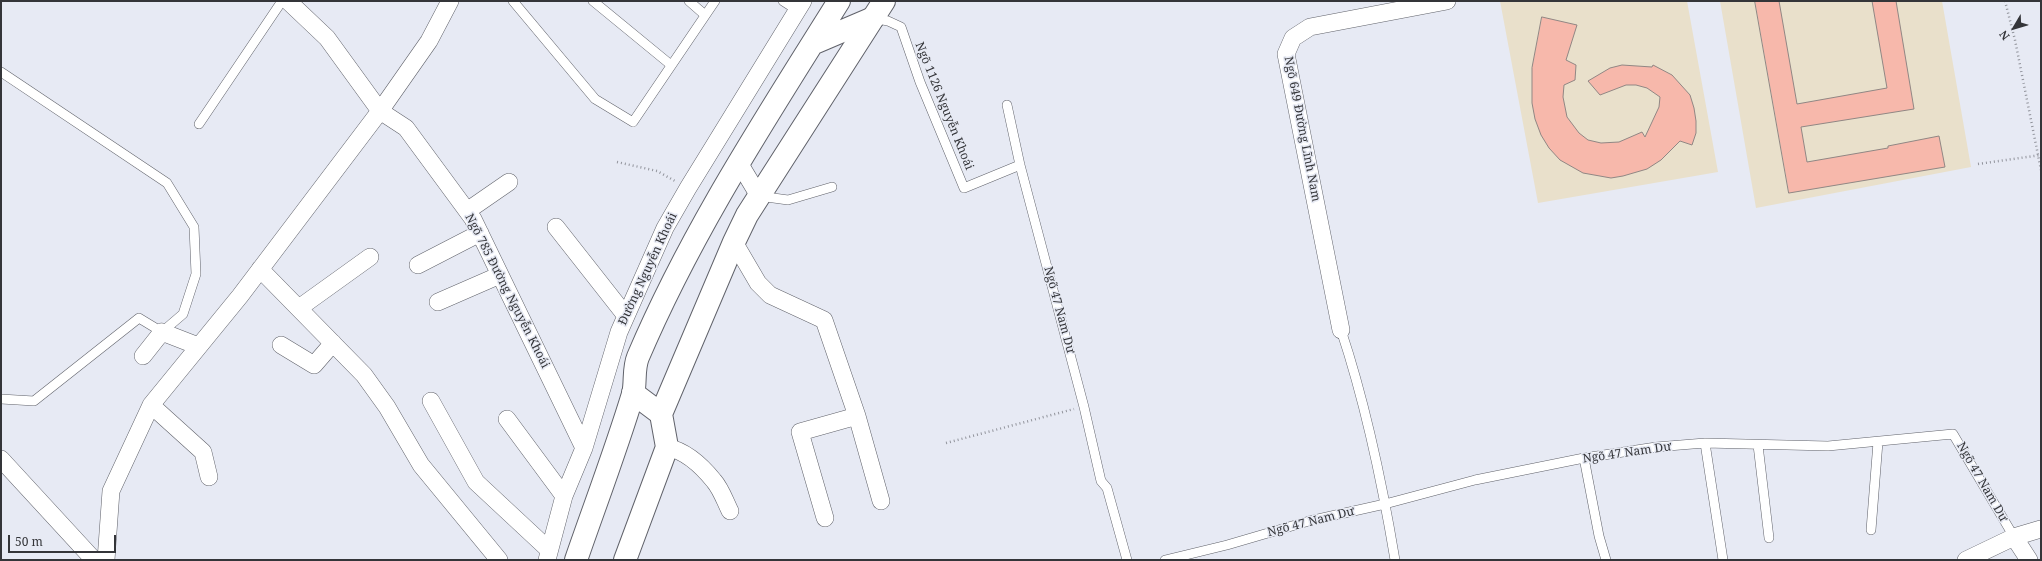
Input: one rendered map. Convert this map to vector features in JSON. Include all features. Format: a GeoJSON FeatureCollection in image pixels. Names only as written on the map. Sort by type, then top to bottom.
{"type":"FeatureCollection","features":[{"type":"Feature","properties":{"kind":"main road"},"geometry":{"type":"LineString","coordinates":[[576,560],[633,393],[637,360],[668,291],[709,211],[738,161],[839,1]]}},
{"type":"Feature","properties":{"kind":"main road"},"geometry":{"type":"LineString","coordinates":[[812,44],[879,10]]}},
{"type":"Feature","properties":{"kind":"main road"},"geometry":{"type":"LineString","coordinates":[[625,560],[667,447],[661,414],[734,242],[758,196],[879,10]]}},
{"type":"Feature","properties":{"kind":"main road"},"geometry":{"type":"LineString","coordinates":[[633,393],[661,414]]}},
{"type":"Feature","properties":{"kind":"street","name":"Ngõ 785 Đường Nguyễn Khoái"},"geometry":{"type":"LineString","coordinates":[[288,1],[327,38],[380,111],[406,128],[467,211],[480,233],[584,448]]}},
{"type":"Feature","properties":{"kind":"street","name":"Ngõ 649 Đường Lĩnh Nam"},"geometry":{"type":"LineString","coordinates":[[1341,330],[1286,54],[1293,38],[1310,28],[1447,1]]}},
{"type":"Feature","properties":{"kind":"street"},"geometry":{"type":"LineString","coordinates":[[106,560],[111,492],[151,405],[260,269],[380,111],[429,41],[446,2]]}},
{"type":"Feature","properties":{"kind":"street","name":"Đường Nguyễn Khoái"},"geometry":{"type":"LineString","coordinates":[[548,555],[564,496],[584,448],[619,332],[626,316],[666,228],[794,4]]}},
{"type":"Feature","properties":{"kind":"street"},"geometry":{"type":"LineString","coordinates":[[738,161],[758,196]]}},
{"type":"Feature","properties":{"kind":"street"},"geometry":{"type":"LineString","coordinates":[[467,211],[509,182]]}},
{"type":"Feature","properties":{"kind":"street"},"geometry":{"type":"LineString","coordinates":[[556,227],[626,316]]}},
{"type":"Feature","properties":{"kind":"street"},"geometry":{"type":"LineString","coordinates":[[418,265],[480,233]]}},
{"type":"Feature","properties":{"kind":"street"},"geometry":{"type":"LineString","coordinates":[[734,242],[758,283],[770,295],[824,320],[857,416],[881,501]]}},
{"type":"Feature","properties":{"kind":"street"},"geometry":{"type":"LineString","coordinates":[[299,308],[370,257]]}},
{"type":"Feature","properties":{"kind":"street"},"geometry":{"type":"LineString","coordinates":[[260,269],[364,374],[387,407],[421,465],[499,560]]}},
{"type":"Feature","properties":{"kind":"street"},"geometry":{"type":"LineString","coordinates":[[438,302],[500,275]]}},
{"type":"Feature","properties":{"kind":"street"},"geometry":{"type":"LineString","coordinates":[[144,356],[162,332],[198,346]]}},
{"type":"Feature","properties":{"kind":"street"},"geometry":{"type":"LineString","coordinates":[[281,345],[314,365],[333,343]]}},
{"type":"Feature","properties":{"kind":"street"},"geometry":{"type":"LineString","coordinates":[[430,401],[476,482],[548,555]]}},
{"type":"Feature","properties":{"kind":"street"},"geometry":{"type":"LineString","coordinates":[[151,405],[203,452],[209,476]]}},
{"type":"Feature","properties":{"kind":"street"},"geometry":{"type":"LineString","coordinates":[[825,518],[800,432],[857,416]]}},
{"type":"Feature","properties":{"kind":"street"},"geometry":{"type":"LineString","coordinates":[[507,419],[564,496]]}},
{"type":"Feature","properties":{"kind":"street"},"geometry":{"type":"LineString","coordinates":[[667,447],[677,449],[689,457],[715,481],[730,511]]}},
{"type":"Feature","properties":{"kind":"street"},"geometry":{"type":"LineString","coordinates":[[1,459],[94,560]]}},
{"type":"Feature","properties":{"kind":"street"},"geometry":{"type":"LineString","coordinates":[[1966,560],[2014,537],[2041,529]]}},
{"type":"Feature","properties":{"kind":"street","name":"Ngõ 47 Nam Dư"},"geometry":{"type":"LineString","coordinates":[[2014,537],[2028,560]]}},
{"type":"Feature","properties":{"kind":"lane"},"geometry":{"type":"LineString","coordinates":[[199,124],[282,1]]}},
{"type":"Feature","properties":{"kind":"lane"},"geometry":{"type":"LineString","coordinates":[[513,1],[595,99],[633,122],[715,1]]}},
{"type":"Feature","properties":{"kind":"lane"},"geometry":{"type":"LineString","coordinates":[[594,1],[671,65]]}},
{"type":"Feature","properties":{"kind":"lane"},"geometry":{"type":"LineString","coordinates":[[689,1],[705,15]]}},
{"type":"Feature","properties":{"kind":"lane","name":"Ngõ 1126 Nguyễn Khoái"},"geometry":{"type":"LineString","coordinates":[[879,10],[888,21],[901,27],[920,82],[964,188],[1020,166]]}},
{"type":"Feature","properties":{"kind":"lane"},"geometry":{"type":"LineString","coordinates":[[1,72],[167,183],[194,228],[196,274],[183,314],[162,332],[139,318],[34,401],[1,399]]}},
{"type":"Feature","properties":{"kind":"lane","name":"Ngõ 47 Nam Dư"},"geometry":{"type":"LineString","coordinates":[[1007,105],[1020,166],[1084,406],[1101,481],[1107,488],[1127,560]]}},
{"type":"Feature","properties":{"kind":"lane"},"geometry":{"type":"LineString","coordinates":[[758,196],[788,200],[832,186]]}},
{"type":"Feature","properties":{"kind":"lane"},"geometry":{"type":"LineString","coordinates":[[1341,330],[1358,380],[1385,504],[1395,560]]}},
{"type":"Feature","properties":{"kind":"lane","name":"Ngõ 47 Nam Dư"},"geometry":{"type":"LineString","coordinates":[[1165,560],[1227,545],[1309,521],[1385,504],[1475,480],[1584,458],[1656,447],[1705,443],[1758,446],[1828,446],[1953,434],[2014,537]]}},
{"type":"Feature","properties":{"kind":"lane"},"geometry":{"type":"LineString","coordinates":[[1871,530],[1878,442]]}},
{"type":"Feature","properties":{"kind":"lane"},"geometry":{"type":"LineString","coordinates":[[1705,443],[1723,560]]}},
{"type":"Feature","properties":{"kind":"lane"},"geometry":{"type":"LineString","coordinates":[[1758,446],[1769,538]]}},
{"type":"Feature","properties":{"kind":"lane"},"geometry":{"type":"LineString","coordinates":[[1584,458],[1599,536],[1606,560]]}},
{"type":"Feature","properties":{"kind":"path"},"geometry":{"type":"LineString","coordinates":[[2005,1],[2016,40],[2040,155],[2041,170]]}},
{"type":"Feature","properties":{"kind":"path"},"geometry":{"type":"LineString","coordinates":[[1978,164],[2040,155]]}},
{"type":"Feature","properties":{"kind":"path"},"geometry":{"type":"LineString","coordinates":[[617,162],[657,171],[688,188]]}},
{"type":"Feature","properties":{"kind":"path"},"geometry":{"type":"LineString","coordinates":[[946,443],[1084,406]]}},
{"type":"Feature","properties":{"kind":"shaded area"},"geometry":{"type":"Polygon","coordinates":[[[1500,1],[1687,1],[1718,172],[1538,203],[1500,1]]]}},
{"type":"Feature","properties":{"kind":"shaded area"},"geometry":{"type":"Polygon","coordinates":[[[1720,1],[1942,1],[1971,167],[1756,208],[1720,1]]]}},
{"type":"Feature","properties":{"kind":"building"},"geometry":{"type":"Polygon","coordinates":[[[1755,1],[1779,1],[1797,104],[1887,88],[1872,1],[1896,1],[1914,109],[1801,127],[1807,162],[1888,148],[1888,146],[1939,136],[1945,167],[1789,193],[1755,1]]]}},
{"type":"Feature","properties":{"kind":"building"},"geometry":{"type":"Polygon","coordinates":[[[1542,17],[1577,25],[1566,60],[1576,65],[1575,80],[1564,85],[1563,97],[1567,117],[1579,133],[1588,140],[1601,143],[1619,142],[1642,132],[1645,137],[1659,107],[1660,97],[1647,88],[1636,85],[1626,85],[1600,95],[1588,81],[1610,68],[1622,65],[1652,67],[1653,65],[1672,75],[1690,95],[1696,121],[1696,133],[1692,145],[1680,141],[1661,160],[1647,169],[1611,178],[1583,173],[1560,160],[1549,148],[1541,135],[1535,119],[1532,103],[1532,68],[1542,17]]]}}]}
